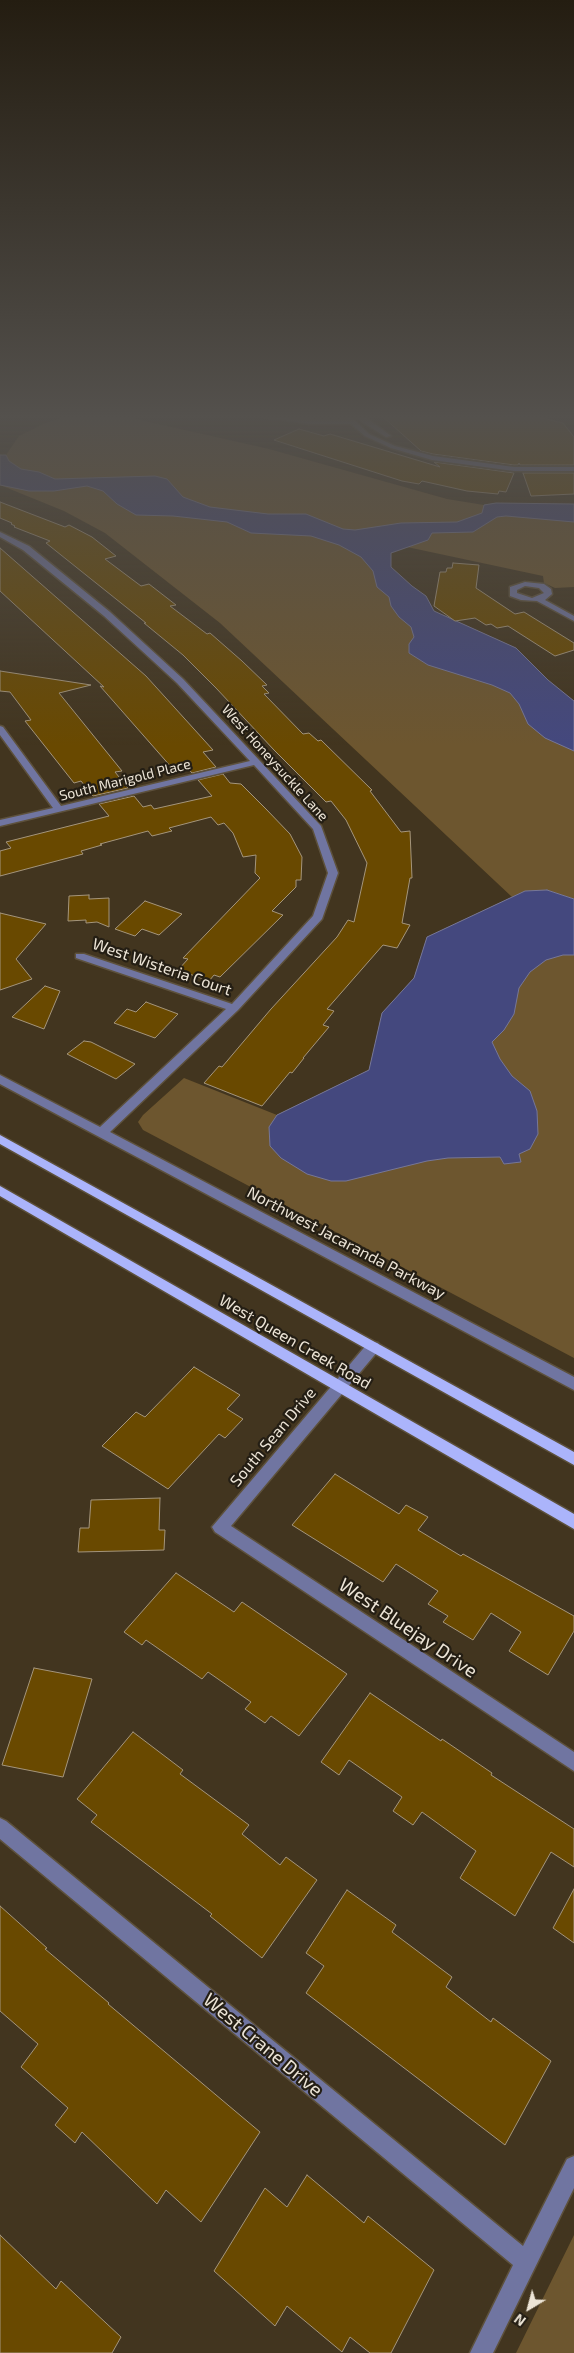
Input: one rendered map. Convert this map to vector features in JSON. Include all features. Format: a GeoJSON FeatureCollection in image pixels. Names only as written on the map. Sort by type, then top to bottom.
{"type":"FeatureCollection","features":[{"type":"Feature","properties":{"kind":"main road","name":"West Queen Creek Road"},"geometry":{"type":"LineString","coordinates":[[0,1139],[574,1460]]}},
{"type":"Feature","properties":{"kind":"main road","name":"West Queen Creek Road"},"geometry":{"type":"LineString","coordinates":[[0,1190],[574,1522]]}},
{"type":"Feature","properties":{"kind":"street","name":"West Honeysuckle Lane"},"geometry":{"type":"LineString","coordinates":[[0,534],[26,548],[107,614],[180,681],[318,828],[333,874],[318,917],[234,1008],[101,1133]]}},
{"type":"Feature","properties":{"kind":"street"},"geometry":{"type":"LineString","coordinates":[[538,599],[574,619]]}},
{"type":"Feature","properties":{"kind":"street"},"geometry":{"type":"LineString","coordinates":[[0,729],[60,810]]}},
{"type":"Feature","properties":{"kind":"street","name":"South Marigold Place"},"geometry":{"type":"LineString","coordinates":[[0,824],[257,762]]}},
{"type":"Feature","properties":{"kind":"street","name":"West Wisteria Court"},"geometry":{"type":"LineString","coordinates":[[80,956],[234,1008]]}},
{"type":"Feature","properties":{"kind":"street","name":"Northwest Jacaranda Parkway"},"geometry":{"type":"LineString","coordinates":[[0,1079],[574,1384]]}},
{"type":"Feature","properties":{"kind":"street","name":"South Sean Drive"},"geometry":{"type":"LineString","coordinates":[[220,1527],[373,1347]]}},
{"type":"Feature","properties":{"kind":"street","name":"West Bluejay Drive"},"geometry":{"type":"LineString","coordinates":[[220,1527],[574,1762]]}},
{"type":"Feature","properties":{"kind":"street","name":"West Crane Drive"},"geometry":{"type":"LineString","coordinates":[[0,1827],[526,2262]]}},
{"type":"Feature","properties":{"kind":"street"},"geometry":{"type":"LineString","coordinates":[[481,2353],[574,2166]]}},
{"type":"Feature","properties":{"kind":"shaded area"},"geometry":{"type":"Polygon","coordinates":[[[92,526],[574,526],[574,587],[555,588],[544,583],[543,576],[407,547],[391,553],[391,567],[426,596],[434,611],[516,648],[548,680],[574,701],[574,1358],[143,1130],[138,1122],[143,1115],[184,1078],[277,1115],[369,1070],[382,1013],[414,978],[427,937],[512,897],[220,623],[105,533],[92,526]]]}},
{"type":"Feature","properties":{"kind":"shaded area"},"geometry":{"type":"Polygon","coordinates":[[[574,2235],[574,2353],[516,2353],[574,2235]]]}},
{"type":"Feature","properties":{"kind":"water"},"geometry":{"type":"Polygon","coordinates":[[[235,526],[335,526],[355,530],[383,526],[483,526],[473,532],[432,533],[428,540],[391,553],[391,567],[426,596],[434,611],[516,648],[548,680],[574,701],[574,751],[545,738],[528,724],[519,704],[510,693],[492,685],[428,665],[409,653],[409,644],[414,637],[411,627],[399,617],[391,606],[389,597],[377,587],[373,571],[361,557],[339,545],[311,536],[251,533],[235,526]]]}},
{"type":"Feature","properties":{"kind":"water"},"geometry":{"type":"Polygon","coordinates":[[[547,890],[574,899],[574,955],[563,955],[546,960],[530,972],[519,988],[514,1014],[504,1030],[492,1042],[500,1059],[512,1076],[530,1091],[537,1111],[538,1134],[530,1149],[519,1154],[521,1162],[504,1164],[500,1157],[448,1158],[427,1161],[346,1181],[331,1181],[307,1174],[281,1158],[270,1146],[269,1127],[277,1115],[369,1070],[382,1013],[414,978],[427,937],[525,891],[547,890]]]}},
{"type":"Feature","properties":{"kind":"building"},"geometry":{"type":"Polygon","coordinates":[[[15,526],[71,526],[92,537],[116,556],[105,559],[141,586],[149,584],[176,605],[170,606],[207,634],[210,633],[242,661],[267,685],[262,686],[269,693],[264,694],[303,734],[309,733],[318,741],[321,740],[372,790],[370,791],[401,832],[410,831],[412,878],[410,878],[402,923],[410,925],[397,948],[383,945],[327,1009],[334,1011],[323,1025],[329,1027],[292,1073],[290,1072],[262,1106],[204,1083],[219,1066],[222,1067],[271,1009],[337,937],[348,920],[354,922],[367,863],[346,820],[331,801],[326,802],[183,655],[46,543],[50,541],[15,526]]]}},
{"type":"Feature","properties":{"kind":"building"},"geometry":{"type":"Polygon","coordinates":[[[0,548],[146,676],[213,750],[203,752],[216,767],[192,773],[185,765],[172,768],[100,686],[104,687],[0,591],[0,548]]]}},
{"type":"Feature","properties":{"kind":"building"},"geometry":{"type":"Polygon","coordinates":[[[453,563],[479,565],[476,588],[515,614],[524,612],[574,643],[574,650],[555,656],[508,626],[497,628],[491,624],[486,625],[475,618],[455,621],[434,606],[440,572],[446,572],[447,568],[452,568],[453,563]]]}},
{"type":"Feature","properties":{"kind":"building"},"geometry":{"type":"Polygon","coordinates":[[[0,671],[91,685],[59,693],[122,771],[115,772],[128,788],[93,796],[81,781],[74,783],[25,721],[31,720],[10,692],[0,691],[0,671]]]}},
{"type":"Feature","properties":{"kind":"building"},"geometry":{"type":"Polygon","coordinates":[[[223,774],[230,783],[241,784],[290,834],[302,857],[301,880],[296,880],[296,887],[272,911],[283,915],[220,977],[214,975],[209,981],[178,970],[188,959],[183,958],[260,878],[255,873],[256,855],[243,857],[233,833],[224,823],[218,825],[211,817],[169,828],[172,831],[152,836],[148,831],[100,844],[102,845],[81,851],[83,854],[0,876],[0,851],[11,848],[6,842],[109,816],[99,804],[134,796],[143,807],[151,805],[154,809],[212,796],[198,780],[223,774]]]}},
{"type":"Feature","properties":{"kind":"building"},"geometry":{"type":"Polygon","coordinates":[[[89,895],[89,899],[109,898],[109,927],[97,922],[86,923],[86,920],[68,921],[69,896],[89,895]]]}},
{"type":"Feature","properties":{"kind":"building"},"geometry":{"type":"Polygon","coordinates":[[[145,901],[182,914],[159,935],[142,929],[135,936],[115,929],[145,901]]]}},
{"type":"Feature","properties":{"kind":"building"},"geometry":{"type":"Polygon","coordinates":[[[0,913],[46,924],[16,959],[32,979],[0,990],[0,913]]]}},
{"type":"Feature","properties":{"kind":"building"},"geometry":{"type":"Polygon","coordinates":[[[45,986],[60,991],[44,1029],[12,1017],[45,986]]]}},
{"type":"Feature","properties":{"kind":"building"},"geometry":{"type":"Polygon","coordinates":[[[146,1002],[178,1014],[155,1038],[114,1023],[127,1009],[136,1012],[146,1002]]]}},
{"type":"Feature","properties":{"kind":"building"},"geometry":{"type":"Polygon","coordinates":[[[84,1041],[91,1042],[135,1064],[116,1079],[67,1054],[84,1041]]]}},
{"type":"Feature","properties":{"kind":"building"},"geometry":{"type":"Polygon","coordinates":[[[194,1367],[240,1395],[227,1409],[243,1419],[225,1438],[219,1434],[168,1489],[102,1446],[136,1412],[145,1417],[194,1367]]]}},
{"type":"Feature","properties":{"kind":"building"},"geometry":{"type":"Polygon","coordinates":[[[335,1474],[399,1514],[406,1505],[428,1517],[418,1530],[461,1556],[463,1554],[574,1616],[574,1631],[548,1675],[509,1651],[521,1632],[491,1613],[473,1640],[443,1622],[448,1616],[428,1604],[438,1591],[396,1564],[383,1582],[292,1525],[335,1474]]]}},
{"type":"Feature","properties":{"kind":"building"},"geometry":{"type":"Polygon","coordinates":[[[160,1498],[159,1530],[165,1530],[164,1550],[78,1552],[80,1528],[89,1528],[91,1500],[160,1498]]]}},
{"type":"Feature","properties":{"kind":"building"},"geometry":{"type":"Polygon","coordinates":[[[176,1573],[234,1612],[242,1602],[347,1674],[299,1736],[271,1716],[265,1723],[245,1709],[251,1702],[208,1672],[202,1679],[146,1640],[142,1645],[124,1632],[176,1573]]]}},
{"type":"Feature","properties":{"kind":"building"},"geometry":{"type":"Polygon","coordinates":[[[34,1668],[92,1679],[63,1777],[2,1765],[34,1668]]]}},
{"type":"Feature","properties":{"kind":"building"},"geometry":{"type":"Polygon","coordinates":[[[370,1693],[441,1741],[442,1739],[492,1773],[491,1775],[574,1829],[574,1867],[551,1852],[515,1916],[460,1878],[476,1851],[422,1812],[413,1825],[393,1811],[402,1797],[349,1760],[339,1775],[321,1762],[370,1693]]]}},
{"type":"Feature","properties":{"kind":"building"},"geometry":{"type":"Polygon","coordinates":[[[133,1732],[183,1770],[180,1774],[249,1825],[242,1834],[280,1865],[286,1857],[317,1880],[262,1958],[210,1916],[212,1914],[91,1822],[97,1815],[77,1799],[133,1732]]]}},
{"type":"Feature","properties":{"kind":"building"},"geometry":{"type":"Polygon","coordinates":[[[574,1889],[574,1943],[553,1928],[574,1889]]]}},
{"type":"Feature","properties":{"kind":"building"},"geometry":{"type":"Polygon","coordinates":[[[347,1890],[396,1925],[392,1932],[452,1977],[446,1987],[491,2022],[493,2018],[551,2061],[505,2145],[306,1993],[324,1966],[306,1953],[347,1890]]]}},
{"type":"Feature","properties":{"kind":"building"},"geometry":{"type":"Polygon","coordinates":[[[0,1906],[47,1948],[45,1949],[108,2004],[260,2132],[201,2222],[166,2190],[157,2204],[82,2132],[75,2143],[55,2125],[68,2108],[21,2067],[38,2044],[0,2011],[0,1906]]]}},
{"type":"Feature","properties":{"kind":"building"},"geometry":{"type":"Polygon","coordinates":[[[307,2175],[364,2223],[368,2216],[434,2270],[391,2353],[370,2353],[350,2337],[342,2352],[287,2306],[275,2326],[214,2271],[265,2188],[287,2207],[307,2175]]]}},
{"type":"Feature","properties":{"kind":"building"},"geometry":{"type":"Polygon","coordinates":[[[0,2235],[56,2289],[61,2281],[121,2337],[112,2353],[0,2353],[0,2235]]]}}]}
